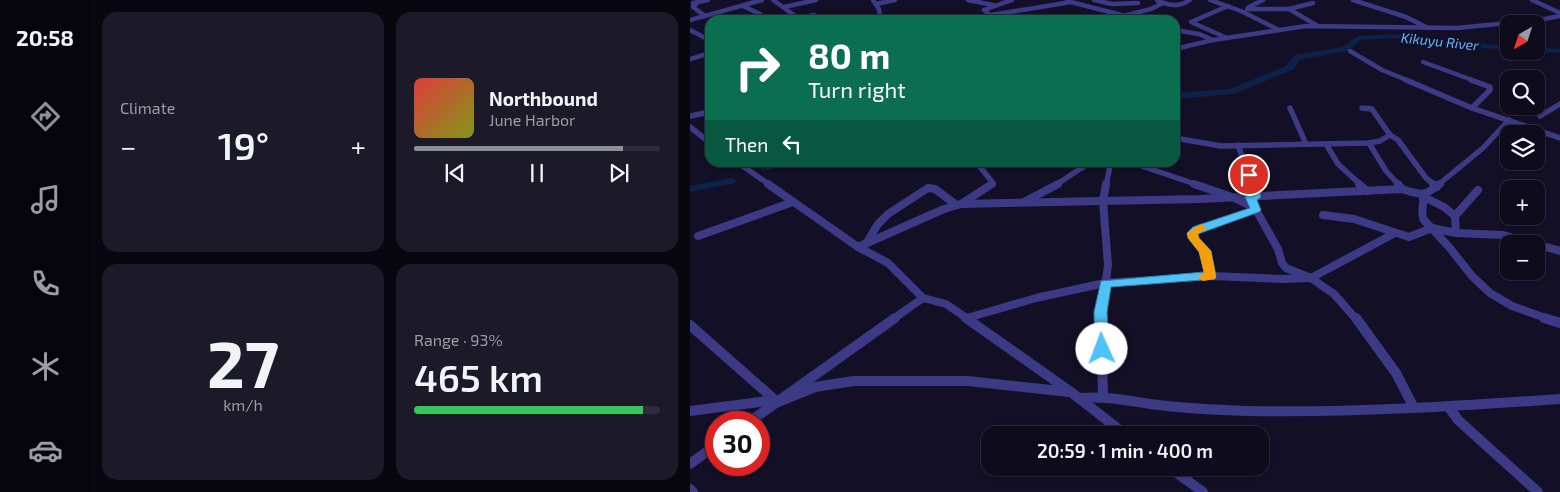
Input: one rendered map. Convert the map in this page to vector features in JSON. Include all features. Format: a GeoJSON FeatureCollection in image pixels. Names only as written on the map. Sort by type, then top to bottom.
{"type":"FeatureCollection","features":[{"type":"Feature","properties":{"kind":"street"},"geometry":{"type":"LineString","coordinates":[[690,4],[708,0]]}},
{"type":"Feature","properties":{"kind":"street"},"geometry":{"type":"LineString","coordinates":[[709,15],[762,0]]}},
{"type":"Feature","properties":{"kind":"street"},"geometry":{"type":"LineString","coordinates":[[773,0],[794,15]]}},
{"type":"Feature","properties":{"kind":"street"},"geometry":{"type":"LineString","coordinates":[[784,7],[816,0]]}},
{"type":"Feature","properties":{"kind":"street"},"geometry":{"type":"LineString","coordinates":[[874,2],[895,0]]}},
{"type":"Feature","properties":{"kind":"street"},"geometry":{"type":"LineString","coordinates":[[968,0],[994,5]]}},
{"type":"Feature","properties":{"kind":"street"},"geometry":{"type":"LineString","coordinates":[[1012,0],[984,10],[991,15],[1031,6],[1043,7],[1071,2]]}},
{"type":"Feature","properties":{"kind":"street"},"geometry":{"type":"LineString","coordinates":[[1062,0],[1084,4],[1105,12],[1121,15],[1150,10],[1163,4],[1177,5],[1190,0]]}},
{"type":"Feature","properties":{"kind":"street"},"geometry":{"type":"LineString","coordinates":[[1095,0],[1112,4],[1138,3]]}},
{"type":"Feature","properties":{"kind":"street"},"geometry":{"type":"LineString","coordinates":[[1133,0],[1150,10]]}},
{"type":"Feature","properties":{"kind":"street"},"geometry":{"type":"LineString","coordinates":[[1157,0],[1163,4]]}},
{"type":"Feature","properties":{"kind":"street"},"geometry":{"type":"LineString","coordinates":[[1210,0],[1241,11],[1279,30]]}},
{"type":"Feature","properties":{"kind":"street"},"geometry":{"type":"LineString","coordinates":[[1241,11],[1263,0]]}},
{"type":"Feature","properties":{"kind":"street"},"geometry":{"type":"LineString","coordinates":[[1247,9],[1289,9],[1313,3],[1310,0]]}},
{"type":"Feature","properties":{"kind":"street"},"geometry":{"type":"LineString","coordinates":[[1353,0],[1406,17],[1426,27]]}},
{"type":"Feature","properties":{"kind":"street"},"geometry":{"type":"LineString","coordinates":[[1360,2],[1370,0]]}},
{"type":"Feature","properties":{"kind":"street"},"geometry":{"type":"LineString","coordinates":[[1532,0],[1560,15]]}},
{"type":"Feature","properties":{"kind":"street"},"geometry":{"type":"LineString","coordinates":[[698,2],[693,7],[705,16]]}},
{"type":"Feature","properties":{"kind":"street"},"geometry":{"type":"LineString","coordinates":[[874,2],[879,9],[880,15]]}},
{"type":"Feature","properties":{"kind":"street"},"geometry":{"type":"LineString","coordinates":[[743,6],[760,15]]}},
{"type":"Feature","properties":{"kind":"street"},"geometry":{"type":"LineString","coordinates":[[1194,23],[1191,22],[1209,16],[1228,6]]}},
{"type":"Feature","properties":{"kind":"street"},"geometry":{"type":"LineString","coordinates":[[1289,9],[1316,25]]}},
{"type":"Feature","properties":{"kind":"street"},"geometry":{"type":"LineString","coordinates":[[1180,48],[1213,40],[1316,25],[1381,28],[1457,28],[1538,20],[1560,15]]}},
{"type":"Feature","properties":{"kind":"street"},"geometry":{"type":"LineString","coordinates":[[690,20],[705,16]]}},
{"type":"Feature","properties":{"kind":"street"},"geometry":{"type":"LineString","coordinates":[[1180,27],[1194,23],[1227,38]]}},
{"type":"Feature","properties":{"kind":"street"},"geometry":{"type":"LineString","coordinates":[[690,30],[705,38]]}},
{"type":"Feature","properties":{"kind":"street"},"geometry":{"type":"LineString","coordinates":[[1180,31],[1189,34],[1204,34],[1213,40]]}},
{"type":"Feature","properties":{"kind":"street"},"geometry":{"type":"LineString","coordinates":[[1350,51],[1382,70],[1472,108],[1560,138]]}},
{"type":"Feature","properties":{"kind":"street"},"geometry":{"type":"LineString","coordinates":[[690,58],[705,54]]}},
{"type":"Feature","properties":{"kind":"street"},"geometry":{"type":"LineString","coordinates":[[1423,62],[1490,88],[1472,108]]}},
{"type":"Feature","properties":{"kind":"street"},"geometry":{"type":"LineString","coordinates":[[1540,116],[1560,104]]}},
{"type":"Feature","properties":{"kind":"street"},"geometry":{"type":"LineString","coordinates":[[1290,108],[1306,144]]}},
{"type":"Feature","properties":{"kind":"street"},"geometry":{"type":"LineString","coordinates":[[1362,108],[1372,109],[1390,135],[1398,140],[1426,178],[1437,188]]}},
{"type":"Feature","properties":{"kind":"street"},"geometry":{"type":"LineString","coordinates":[[690,116],[705,113]]}},
{"type":"Feature","properties":{"kind":"street"},"geometry":{"type":"LineString","coordinates":[[1423,196],[1437,188],[1493,139],[1509,120]]}},
{"type":"Feature","properties":{"kind":"street"},"geometry":{"type":"LineString","coordinates":[[690,127],[705,139]]}},
{"type":"Feature","properties":{"kind":"street"},"geometry":{"type":"LineString","coordinates":[[1180,139],[1215,146],[1326,144],[1369,143],[1380,141],[1390,135]]}},
{"type":"Feature","properties":{"kind":"street"},"geometry":{"type":"LineString","coordinates":[[1369,143],[1386,171],[1402,189]]}},
{"type":"Feature","properties":{"kind":"street"},"geometry":{"type":"LineString","coordinates":[[1326,144],[1338,164],[1368,191]]}},
{"type":"Feature","properties":{"kind":"street"},"geometry":{"type":"LineString","coordinates":[[1238,145],[1255,209],[1278,248],[1282,263],[1286,268],[1310,278],[1334,294],[1351,312],[1396,373],[1413,406]]}},
{"type":"Feature","properties":{"kind":"street"},"geometry":{"type":"LineString","coordinates":[[744,167],[793,202],[888,263],[923,298],[946,304],[967,318],[1075,395],[1115,426]]}},
{"type":"Feature","properties":{"kind":"street"},"geometry":{"type":"LineString","coordinates":[[862,245],[958,204],[989,187],[993,182],[980,167]]}},
{"type":"Feature","properties":{"kind":"street"},"geometry":{"type":"LineString","coordinates":[[1103,396],[1101,312],[1108,265],[1103,200],[1110,167]]}},
{"type":"Feature","properties":{"kind":"street"},"geometry":{"type":"LineString","coordinates":[[1145,167],[1232,197],[1255,209]]}},
{"type":"Feature","properties":{"kind":"street"},"geometry":{"type":"LineString","coordinates":[[1020,204],[1056,185],[1082,168]]}},
{"type":"Feature","properties":{"kind":"street"},"geometry":{"type":"LineString","coordinates":[[862,245],[888,214],[928,188],[933,188],[958,204],[1253,197],[1402,189],[1423,196],[1444,207],[1455,216]]}},
{"type":"Feature","properties":{"kind":"street"},"geometry":{"type":"LineString","coordinates":[[1456,233],[1455,216],[1478,190]]}},
{"type":"Feature","properties":{"kind":"street"},"geometry":{"type":"LineString","coordinates":[[1423,196],[1422,217],[1455,253],[1472,277],[1490,291],[1524,311],[1560,324]]}},
{"type":"Feature","properties":{"kind":"street"},"geometry":{"type":"LineString","coordinates":[[698,236],[793,202]]}},
{"type":"Feature","properties":{"kind":"street"},"geometry":{"type":"LineString","coordinates":[[1210,276],[1205,251],[1193,238],[1193,233],[1197,229],[1255,209]]}},
{"type":"Feature","properties":{"kind":"street"},"geometry":{"type":"LineString","coordinates":[[1323,215],[1354,219],[1409,237],[1432,228],[1456,233],[1503,235],[1560,250]]}},
{"type":"Feature","properties":{"kind":"street"},"geometry":{"type":"LineString","coordinates":[[967,318],[1036,298],[1105,284],[1210,276],[1283,279],[1310,278],[1356,256],[1395,233]]}},
{"type":"Feature","properties":{"kind":"street"},"geometry":{"type":"LineString","coordinates":[[765,411],[776,401],[923,298]]}},
{"type":"Feature","properties":{"kind":"street"},"geometry":{"type":"LineString","coordinates":[[690,325],[776,401]]}},
{"type":"Feature","properties":{"kind":"street"},"geometry":{"type":"LineString","coordinates":[[690,411],[776,401],[815,387],[854,381],[968,381],[1075,395],[1103,396],[1152,404],[1246,412],[1310,412],[1560,399]]}},
{"type":"Feature","properties":{"kind":"street"},"geometry":{"type":"LineString","coordinates":[[1448,406],[1458,420],[1538,492]]}},
{"type":"Feature","properties":{"kind":"street"},"geometry":{"type":"LineString","coordinates":[[690,464],[705,453]]}},
{"type":"Feature","properties":{"kind":"street"},"geometry":{"type":"LineString","coordinates":[[1181,476],[1204,492]]}},
{"type":"Feature","properties":{"kind":"street"},"geometry":{"type":"LineString","coordinates":[[690,489],[693,492]]}},
{"type":"Feature","properties":{"kind":"waterway","name":"Kikuyu River"},"geometry":{"type":"LineString","coordinates":[[1180,96],[1231,92],[1289,68],[1298,57],[1345,49],[1358,38],[1402,36],[1418,40],[1500,47]]}},
{"type":"Feature","properties":{"kind":"waterway","name":"Kikuyu River"},"geometry":{"type":"LineString","coordinates":[[1545,50],[1560,51]]}},
{"type":"Feature","properties":{"kind":"waterway","name":"Kikuyu River"},"geometry":{"type":"LineString","coordinates":[[764,168],[769,167]]}},
{"type":"Feature","properties":{"kind":"waterway","name":"Kikuyu River"},"geometry":{"type":"LineString","coordinates":[[690,189],[731,181]]}},
{"type":"Feature","properties":{"kind":"slow traffic"},"geometry":{"type":"LineString","coordinates":[[1201,228],[1193,233],[1193,238],[1205,251],[1210,276],[1203,277]]}},
{"type":"Feature","properties":{"kind":"route"},"geometry":{"type":"LineString","coordinates":[[1102,349],[1101,312],[1105,284],[1210,276],[1205,251],[1193,238],[1193,233],[1197,229],[1255,210],[1250,197],[1256,197],[1249,175]]}}]}
